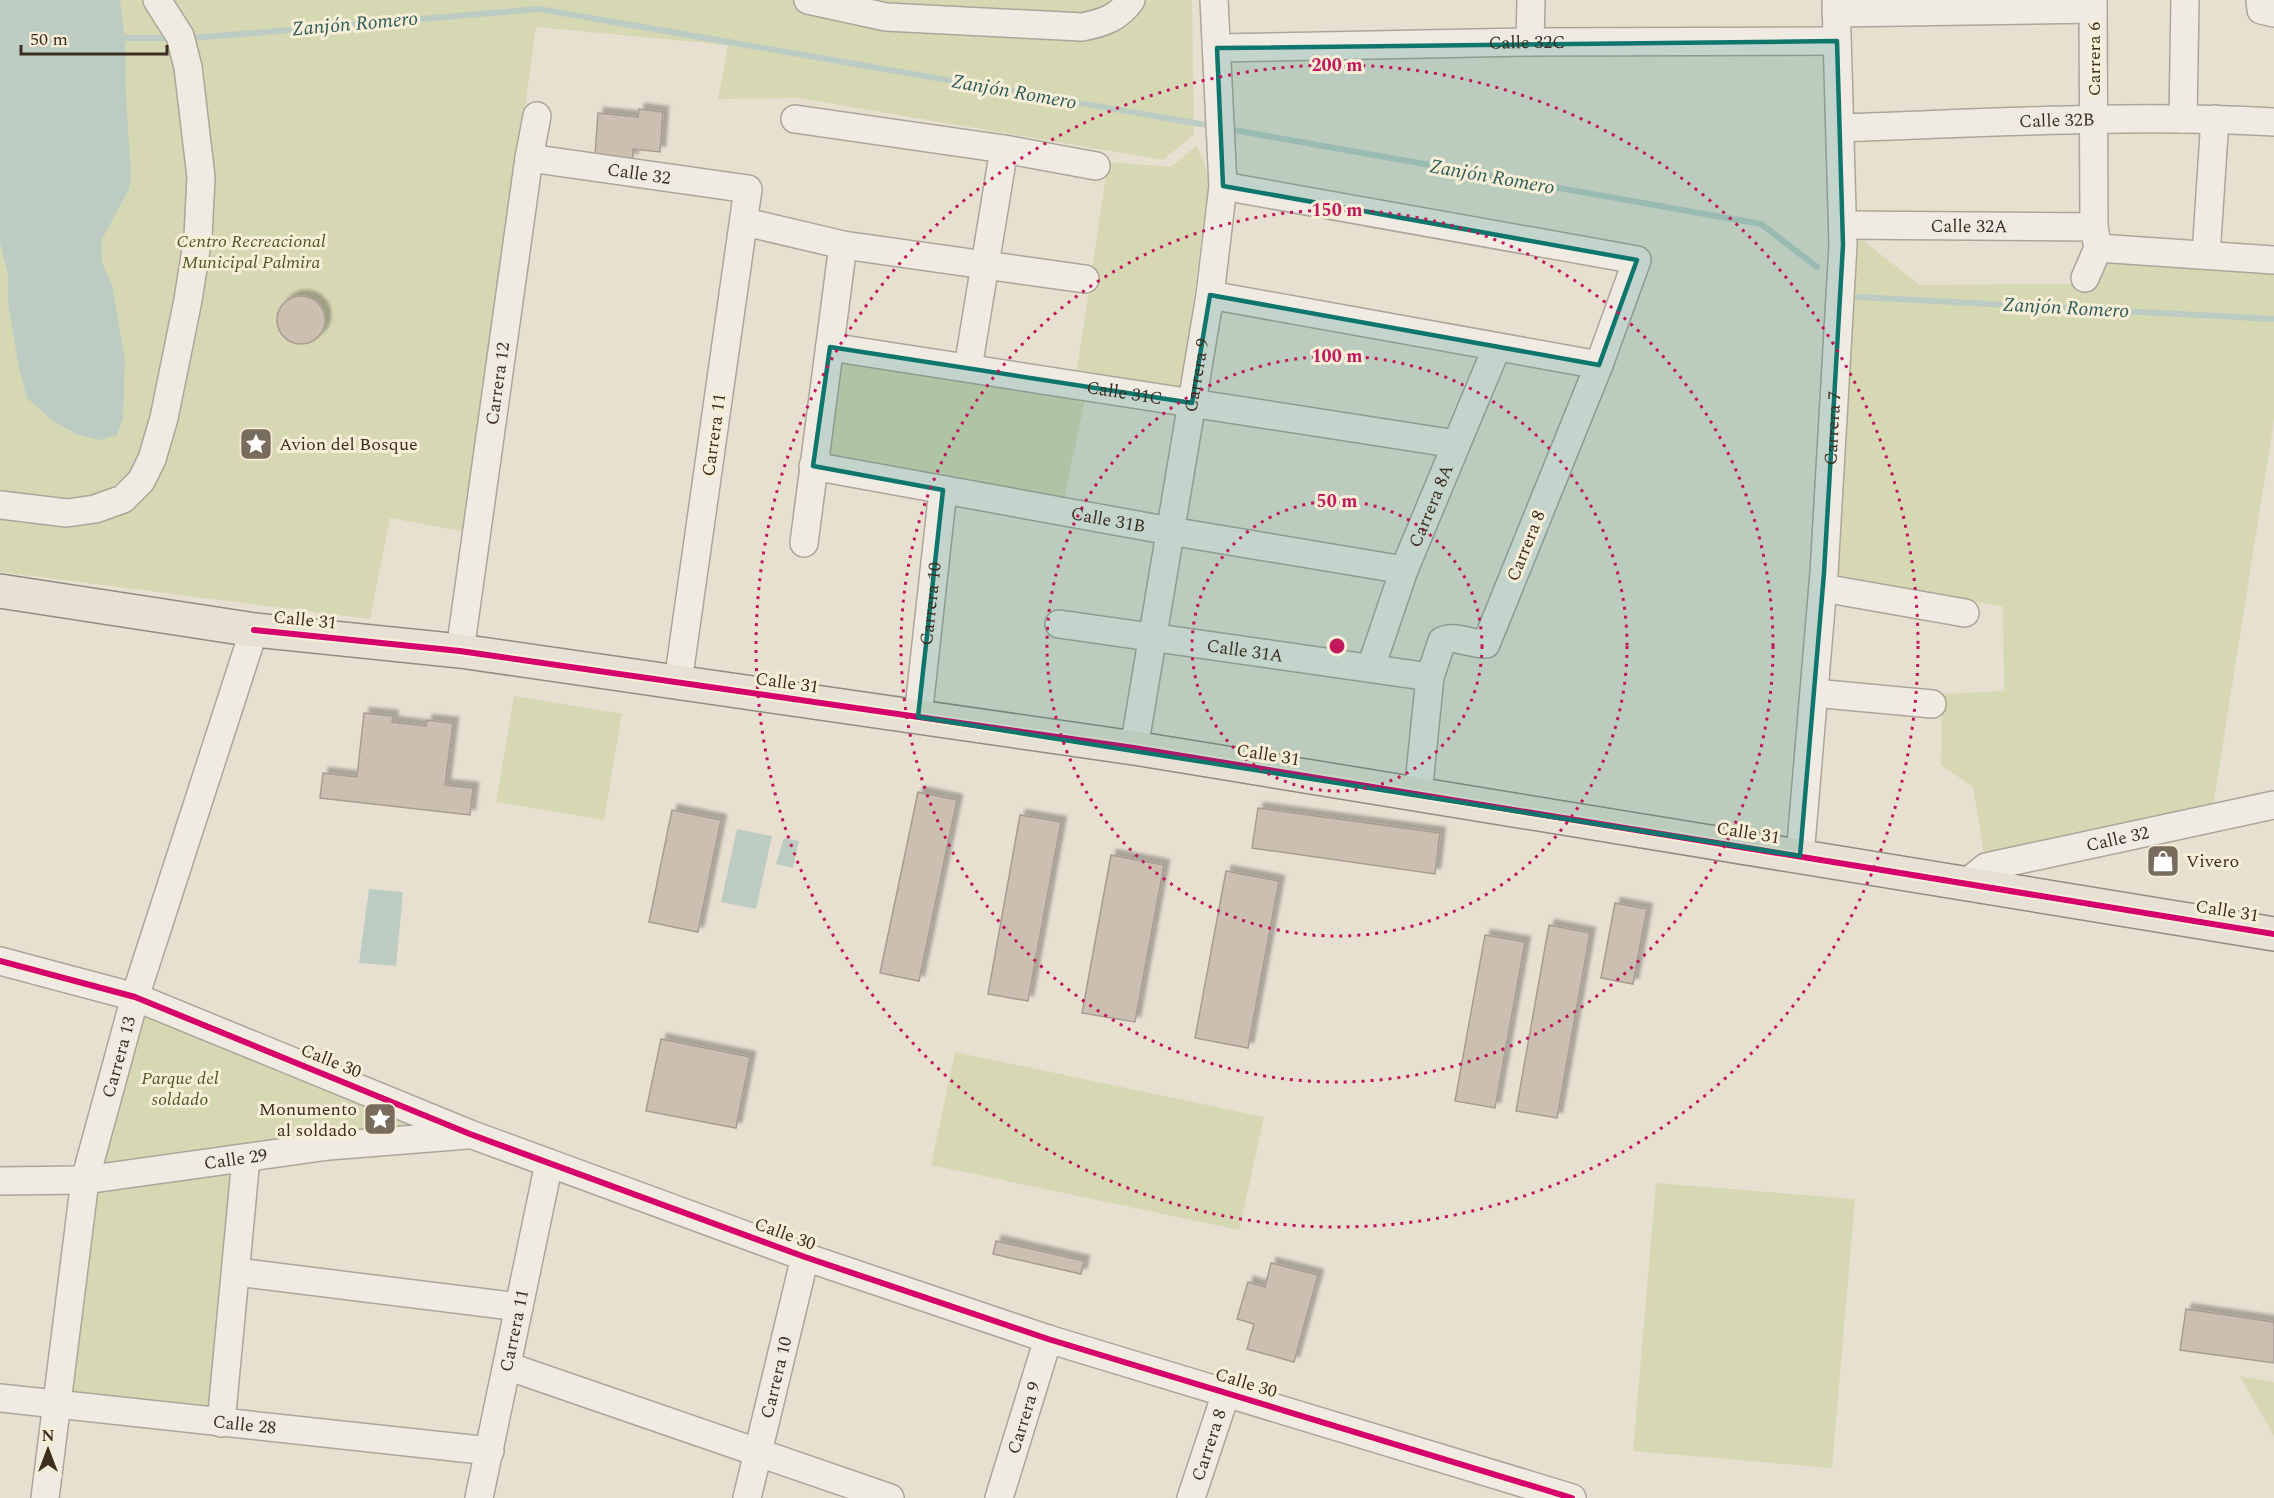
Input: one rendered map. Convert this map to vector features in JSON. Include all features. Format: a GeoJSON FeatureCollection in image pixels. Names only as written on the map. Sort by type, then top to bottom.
{"type":"FeatureCollection","features":[{"type":"Feature","properties":{"kind":"main road","name":"Calle 31"},"geometry":{"type":"LineString","coordinates":[[0,591],[254,630],[460,651],[1134,748],[2274,934]]}},
{"type":"Feature","properties":{"kind":"street"},"geometry":{"type":"LineString","coordinates":[[0,505],[67,513],[95,509],[123,499],[141,481],[152,459],[164,418],[188,300],[198,237],[201,177],[188,67],[180,36],[157,0]]}},
{"type":"Feature","properties":{"kind":"street"},"geometry":{"type":"LineString","coordinates":[[808,0],[886,17],[1082,27],[1106,22],[1125,9],[1131,0]]}},
{"type":"Feature","properties":{"kind":"street","name":"Carrera 9"},"geometry":{"type":"LineString","coordinates":[[1134,748],[1210,295],[1223,186],[1214,0]]}},
{"type":"Feature","properties":{"kind":"street"},"geometry":{"type":"LineString","coordinates":[[1530,42],[1531,0]]}},
{"type":"Feature","properties":{"kind":"street"},"geometry":{"type":"LineString","coordinates":[[2183,119],[2185,0]]}},
{"type":"Feature","properties":{"kind":"street"},"geometry":{"type":"LineString","coordinates":[[2260,0],[2261,10],[2274,13]]}},
{"type":"Feature","properties":{"kind":"street"},"geometry":{"type":"LineString","coordinates":[[1836,7],[2093,4]]}},
{"type":"Feature","properties":{"kind":"street","name":"Carrera 6"},"geometry":{"type":"LineString","coordinates":[[2093,4],[2096,237]]}},
{"type":"Feature","properties":{"kind":"street","name":"Carrera 7"},"geometry":{"type":"LineString","coordinates":[[1800,856],[1823,588],[1843,256],[1836,7]]}},
{"type":"Feature","properties":{"kind":"street","name":"Calle 32C"},"geometry":{"type":"LineString","coordinates":[[1217,48],[1530,42],[1837,41]]}},
{"type":"Feature","properties":{"kind":"street","name":"Carrera 12"},"geometry":{"type":"LineString","coordinates":[[460,651],[529,158],[537,116]]}},
{"type":"Feature","properties":{"kind":"street","name":"Calle 32B"},"geometry":{"type":"LineString","coordinates":[[1841,128],[2094,118],[2274,122]]}},
{"type":"Feature","properties":{"kind":"street"},"geometry":{"type":"LineString","coordinates":[[795,119],[1004,149],[1096,166]]}},
{"type":"Feature","properties":{"kind":"street"},"geometry":{"type":"LineString","coordinates":[[2206,255],[2215,119]]}},
{"type":"Feature","properties":{"kind":"street"},"geometry":{"type":"LineString","coordinates":[[968,368],[1004,149]]}},
{"type":"Feature","properties":{"kind":"street","name":"Calle 32"},"geometry":{"type":"LineString","coordinates":[[529,158],[748,189]]}},
{"type":"Feature","properties":{"kind":"street","name":"Carrera 8"},"geometry":{"type":"LineString","coordinates":[[1223,186],[1637,260],[1599,365],[1486,644],[1445,639],[1430,677],[1419,794]]}},
{"type":"Feature","properties":{"kind":"street","name":"Carrera 11"},"geometry":{"type":"LineString","coordinates":[[678,682],[748,189]]}},
{"type":"Feature","properties":{"kind":"street"},"geometry":{"type":"LineString","coordinates":[[745,222],[843,245],[1085,279]]}},
{"type":"Feature","properties":{"kind":"street","name":"Calle 32A"},"geometry":{"type":"LineString","coordinates":[[1843,225],[2096,237],[2206,255],[2274,260]]}},
{"type":"Feature","properties":{"kind":"street"},"geometry":{"type":"LineString","coordinates":[[2085,278],[2096,237]]}},
{"type":"Feature","properties":{"kind":"street"},"geometry":{"type":"LineString","coordinates":[[804,543],[843,245]]}},
{"type":"Feature","properties":{"kind":"street"},"geometry":{"type":"LineString","coordinates":[[1210,295],[1599,365]]}},
{"type":"Feature","properties":{"kind":"street","name":"Calle 31C"},"geometry":{"type":"LineString","coordinates":[[830,347],[1456,444]]}},
{"type":"Feature","properties":{"kind":"street","name":"Carrera 8A"},"geometry":{"type":"LineString","coordinates":[[1371,668],[1404,570],[1497,347]]}},
{"type":"Feature","properties":{"kind":"street","name":"Calle 31B"},"geometry":{"type":"LineString","coordinates":[[813,466],[1170,531],[1404,570]]}},
{"type":"Feature","properties":{"kind":"street","name":"Carrera 10"},"geometry":{"type":"LineString","coordinates":[[918,717],[943,490]]}},
{"type":"Feature","properties":{"kind":"street"},"geometry":{"type":"LineString","coordinates":[[1823,588],[1965,613]]}},
{"type":"Feature","properties":{"kind":"street","name":"Calle 31A"},"geometry":{"type":"LineString","coordinates":[[1059,624],[1430,677]]}},
{"type":"Feature","properties":{"kind":"street","name":"Carrera 13"},"geometry":{"type":"LineString","coordinates":[[45,1498],[85,1180],[135,997],[254,630]]}},
{"type":"Feature","properties":{"kind":"street"},"geometry":{"type":"LineString","coordinates":[[1814,693],[1932,704]]}},
{"type":"Feature","properties":{"kind":"street","name":"Calle 32"},"geometry":{"type":"LineString","coordinates":[[1966,883],[1986,867],[2273,801]]}},
{"type":"Feature","properties":{"kind":"street","name":"Calle 30"},"geometry":{"type":"LineString","coordinates":[[0,961],[135,997],[470,1134],[805,1257],[1048,1338],[1226,1393],[1503,1488],[1572,1498]]}},
{"type":"Feature","properties":{"kind":"street","name":"Calle 29"},"geometry":{"type":"LineString","coordinates":[[0,1181],[85,1180],[329,1146],[470,1134]]}},
{"type":"Feature","properties":{"kind":"street"},"geometry":{"type":"LineString","coordinates":[[221,1423],[246,1158]]}},
{"type":"Feature","properties":{"kind":"street","name":"Carrera 11"},"geometry":{"type":"LineString","coordinates":[[479,1498],[549,1163]]}},
{"type":"Feature","properties":{"kind":"street","name":"Carrera 10"},"geometry":{"type":"LineString","coordinates":[[747,1498],[805,1257]]}},
{"type":"Feature","properties":{"kind":"street"},"geometry":{"type":"LineString","coordinates":[[236,1272],[519,1307]]}},
{"type":"Feature","properties":{"kind":"street","name":"Carrera 9"},"geometry":{"type":"LineString","coordinates":[[999,1498],[1048,1338]]}},
{"type":"Feature","properties":{"kind":"street"},"geometry":{"type":"LineString","coordinates":[[507,1366],[891,1498]]}},
{"type":"Feature","properties":{"kind":"street","name":"Carrera 8"},"geometry":{"type":"LineString","coordinates":[[1191,1498],[1226,1393]]}},
{"type":"Feature","properties":{"kind":"street","name":"Calle 28"},"geometry":{"type":"LineString","coordinates":[[0,1398],[55,1406],[490,1450]]}},
{"type":"Feature","properties":{"kind":"highlighted area"},"geometry":{"type":"Polygon","coordinates":[[[1837,41],[1843,245],[1824,573],[1800,856],[918,717],[943,490],[813,466],[830,347],[1192,403],[1210,295],[1599,365],[1637,260],[1223,186],[1217,48],[1837,41]]]}},
{"type":"Feature","properties":{"kind":"green space","name":"Centro Recreacional Municipal Palmira"},"geometry":{"type":"Polygon","coordinates":[[[0,0],[1192,0],[1194,134],[1163,160],[798,98],[718,99],[728,45],[536,27],[467,532],[390,518],[370,619],[0,572],[0,0]]]}},
{"type":"Feature","properties":{"kind":"green space"},"geometry":{"type":"Polygon","coordinates":[[[1197,145],[1209,177],[1182,391],[1077,370],[1108,162],[1171,167],[1197,145]]]}},
{"type":"Feature","properties":{"kind":"green space"},"geometry":{"type":"Polygon","coordinates":[[[1843,225],[1920,285],[2097,284],[2098,248],[2274,260],[2274,420],[2211,819],[1986,867],[1973,787],[1941,765],[1942,694],[2004,691],[2003,607],[1824,573],[1843,225]]]}},
{"type":"Feature","properties":{"kind":"green space"},"geometry":{"type":"Polygon","coordinates":[[[839,356],[1086,395],[1063,504],[824,460],[839,356]]]}},
{"type":"Feature","properties":{"kind":"green space"},"geometry":{"type":"Polygon","coordinates":[[[514,696],[622,714],[604,820],[496,802],[514,696]]]}},
{"type":"Feature","properties":{"kind":"green space","name":"Parque del soldado"},"geometry":{"type":"Polygon","coordinates":[[[135,997],[443,1122],[89,1168],[135,997]]]}},
{"type":"Feature","properties":{"kind":"green space"},"geometry":{"type":"Polygon","coordinates":[[[955,1052],[1264,1117],[1239,1230],[931,1165],[955,1052]]]}},
{"type":"Feature","properties":{"kind":"green space"},"geometry":{"type":"Polygon","coordinates":[[[246,1158],[221,1423],[55,1406],[85,1180],[246,1158]]]}},
{"type":"Feature","properties":{"kind":"green space"},"geometry":{"type":"Polygon","coordinates":[[[1656,1183],[1855,1199],[1832,1468],[1633,1451],[1656,1183]]]}},
{"type":"Feature","properties":{"kind":"green space"},"geometry":{"type":"Polygon","coordinates":[[[2240,1376],[2274,1382],[2274,1436],[2240,1376]]]}},
{"type":"Feature","properties":{"kind":"shaded area"},"geometry":{"type":"Polygon","coordinates":[[[0,0],[120,0],[125,39],[131,174],[129,189],[101,241],[102,263],[112,285],[125,359],[123,418],[117,435],[100,440],[78,435],[52,420],[27,398],[19,369],[8,303],[8,274],[0,243],[0,0]]]}},
{"type":"Feature","properties":{"kind":"shaded area"},"geometry":{"type":"Polygon","coordinates":[[[737,829],[772,836],[756,909],[721,902],[737,829]]]}},
{"type":"Feature","properties":{"kind":"shaded area"},"geometry":{"type":"Polygon","coordinates":[[[784,838],[799,841],[793,868],[776,864],[784,838]]]}},
{"type":"Feature","properties":{"kind":"shaded area"},"geometry":{"type":"Polygon","coordinates":[[[369,889],[403,892],[396,966],[359,963],[369,889]]]}},
{"type":"Feature","properties":{"kind":"building"},"geometry":{"type":"Polygon","coordinates":[[[639,109],[663,112],[660,152],[633,149],[633,159],[595,155],[598,113],[638,117],[639,109]]]}},
{"type":"Feature","properties":{"kind":"building"},"geometry":{"type":"Polygon","coordinates":[[[296,296],[306,296],[318,303],[325,315],[325,325],[318,337],[306,344],[296,344],[281,333],[277,325],[277,315],[288,300],[296,296]]]}},
{"type":"Feature","properties":{"kind":"building"},"geometry":{"type":"Polygon","coordinates":[[[364,713],[393,716],[392,722],[426,726],[427,720],[453,723],[445,785],[473,788],[470,815],[320,798],[323,773],[357,777],[364,713]]]}},
{"type":"Feature","properties":{"kind":"building"},"geometry":{"type":"Polygon","coordinates":[[[918,792],[957,800],[919,981],[880,973],[918,792]]]}},
{"type":"Feature","properties":{"kind":"building"},"geometry":{"type":"Polygon","coordinates":[[[1258,808],[1440,833],[1435,874],[1252,848],[1258,808]]]}},
{"type":"Feature","properties":{"kind":"building"},"geometry":{"type":"Polygon","coordinates":[[[672,810],[721,820],[698,932],[649,922],[672,810]]]}},
{"type":"Feature","properties":{"kind":"building"},"geometry":{"type":"Polygon","coordinates":[[[1020,815],[1061,822],[1028,1001],[988,994],[1020,815]]]}},
{"type":"Feature","properties":{"kind":"building"},"geometry":{"type":"Polygon","coordinates":[[[1111,855],[1164,865],[1135,1022],[1082,1013],[1111,855]]]}},
{"type":"Feature","properties":{"kind":"building"},"geometry":{"type":"Polygon","coordinates":[[[1226,871],[1279,881],[1248,1048],[1195,1038],[1226,871]]]}},
{"type":"Feature","properties":{"kind":"building"},"geometry":{"type":"Polygon","coordinates":[[[1615,903],[1647,909],[1633,984],[1601,978],[1615,903]]]}},
{"type":"Feature","properties":{"kind":"building"},"geometry":{"type":"Polygon","coordinates":[[[1549,925],[1590,933],[1557,1118],[1516,1111],[1549,925]]]}},
{"type":"Feature","properties":{"kind":"building"},"geometry":{"type":"Polygon","coordinates":[[[1485,935],[1525,942],[1495,1108],[1455,1101],[1485,935]]]}},
{"type":"Feature","properties":{"kind":"building"},"geometry":{"type":"Polygon","coordinates":[[[661,1039],[750,1057],[736,1128],[646,1111],[661,1039]]]}},
{"type":"Feature","properties":{"kind":"building"},"geometry":{"type":"Polygon","coordinates":[[[996,1241],[1084,1261],[1081,1274],[993,1254],[996,1241]]]}},
{"type":"Feature","properties":{"kind":"building"},"geometry":{"type":"Polygon","coordinates":[[[1271,1263],[1318,1275],[1294,1362],[1247,1349],[1254,1324],[1237,1319],[1248,1282],[1265,1287],[1271,1263]]]}},
{"type":"Feature","properties":{"kind":"building"},"geometry":{"type":"Polygon","coordinates":[[[2186,1309],[2274,1322],[2274,1363],[2180,1350],[2186,1309]]]}},
{"type":"Feature","properties":{"kind":"waterway","name":"Zanjón Romero"},"geometry":{"type":"LineString","coordinates":[[193,38],[539,9],[1212,126]]}},
{"type":"Feature","properties":{"kind":"waterway","name":"Zanjón Romero"},"geometry":{"type":"LineString","coordinates":[[118,38],[169,38]]}},
{"type":"Feature","properties":{"kind":"waterway","name":"Zanjón Romero"},"geometry":{"type":"LineString","coordinates":[[1228,129],[1761,224],[1817,267]]}},
{"type":"Feature","properties":{"kind":"waterway","name":"Zanjón Romero"},"geometry":{"type":"LineString","coordinates":[[1858,297],[2274,319]]}},
{"type":"Feature","properties":{"kind":"cycle path"},"geometry":{"type":"LineString","coordinates":[[254,630],[460,651],[1134,748],[2274,934]]}},
{"type":"Feature","properties":{"kind":"cycle path"},"geometry":{"type":"LineString","coordinates":[[0,961],[135,997],[470,1134],[805,1257],[1048,1339],[1572,1498]]}},
{"type":"Feature","properties":{"kind":"place","name":"Avion del Bosque"},"geometry":{"type":"Point","coordinates":[256,444]}},
{"type":"Feature","properties":{"kind":"place","name":"Vivero"},"geometry":{"type":"Point","coordinates":[2163,861]}},
{"type":"Feature","properties":{"kind":"place","name":"Monumento al soldado"},"geometry":{"type":"Point","coordinates":[380,1119]}}]}
